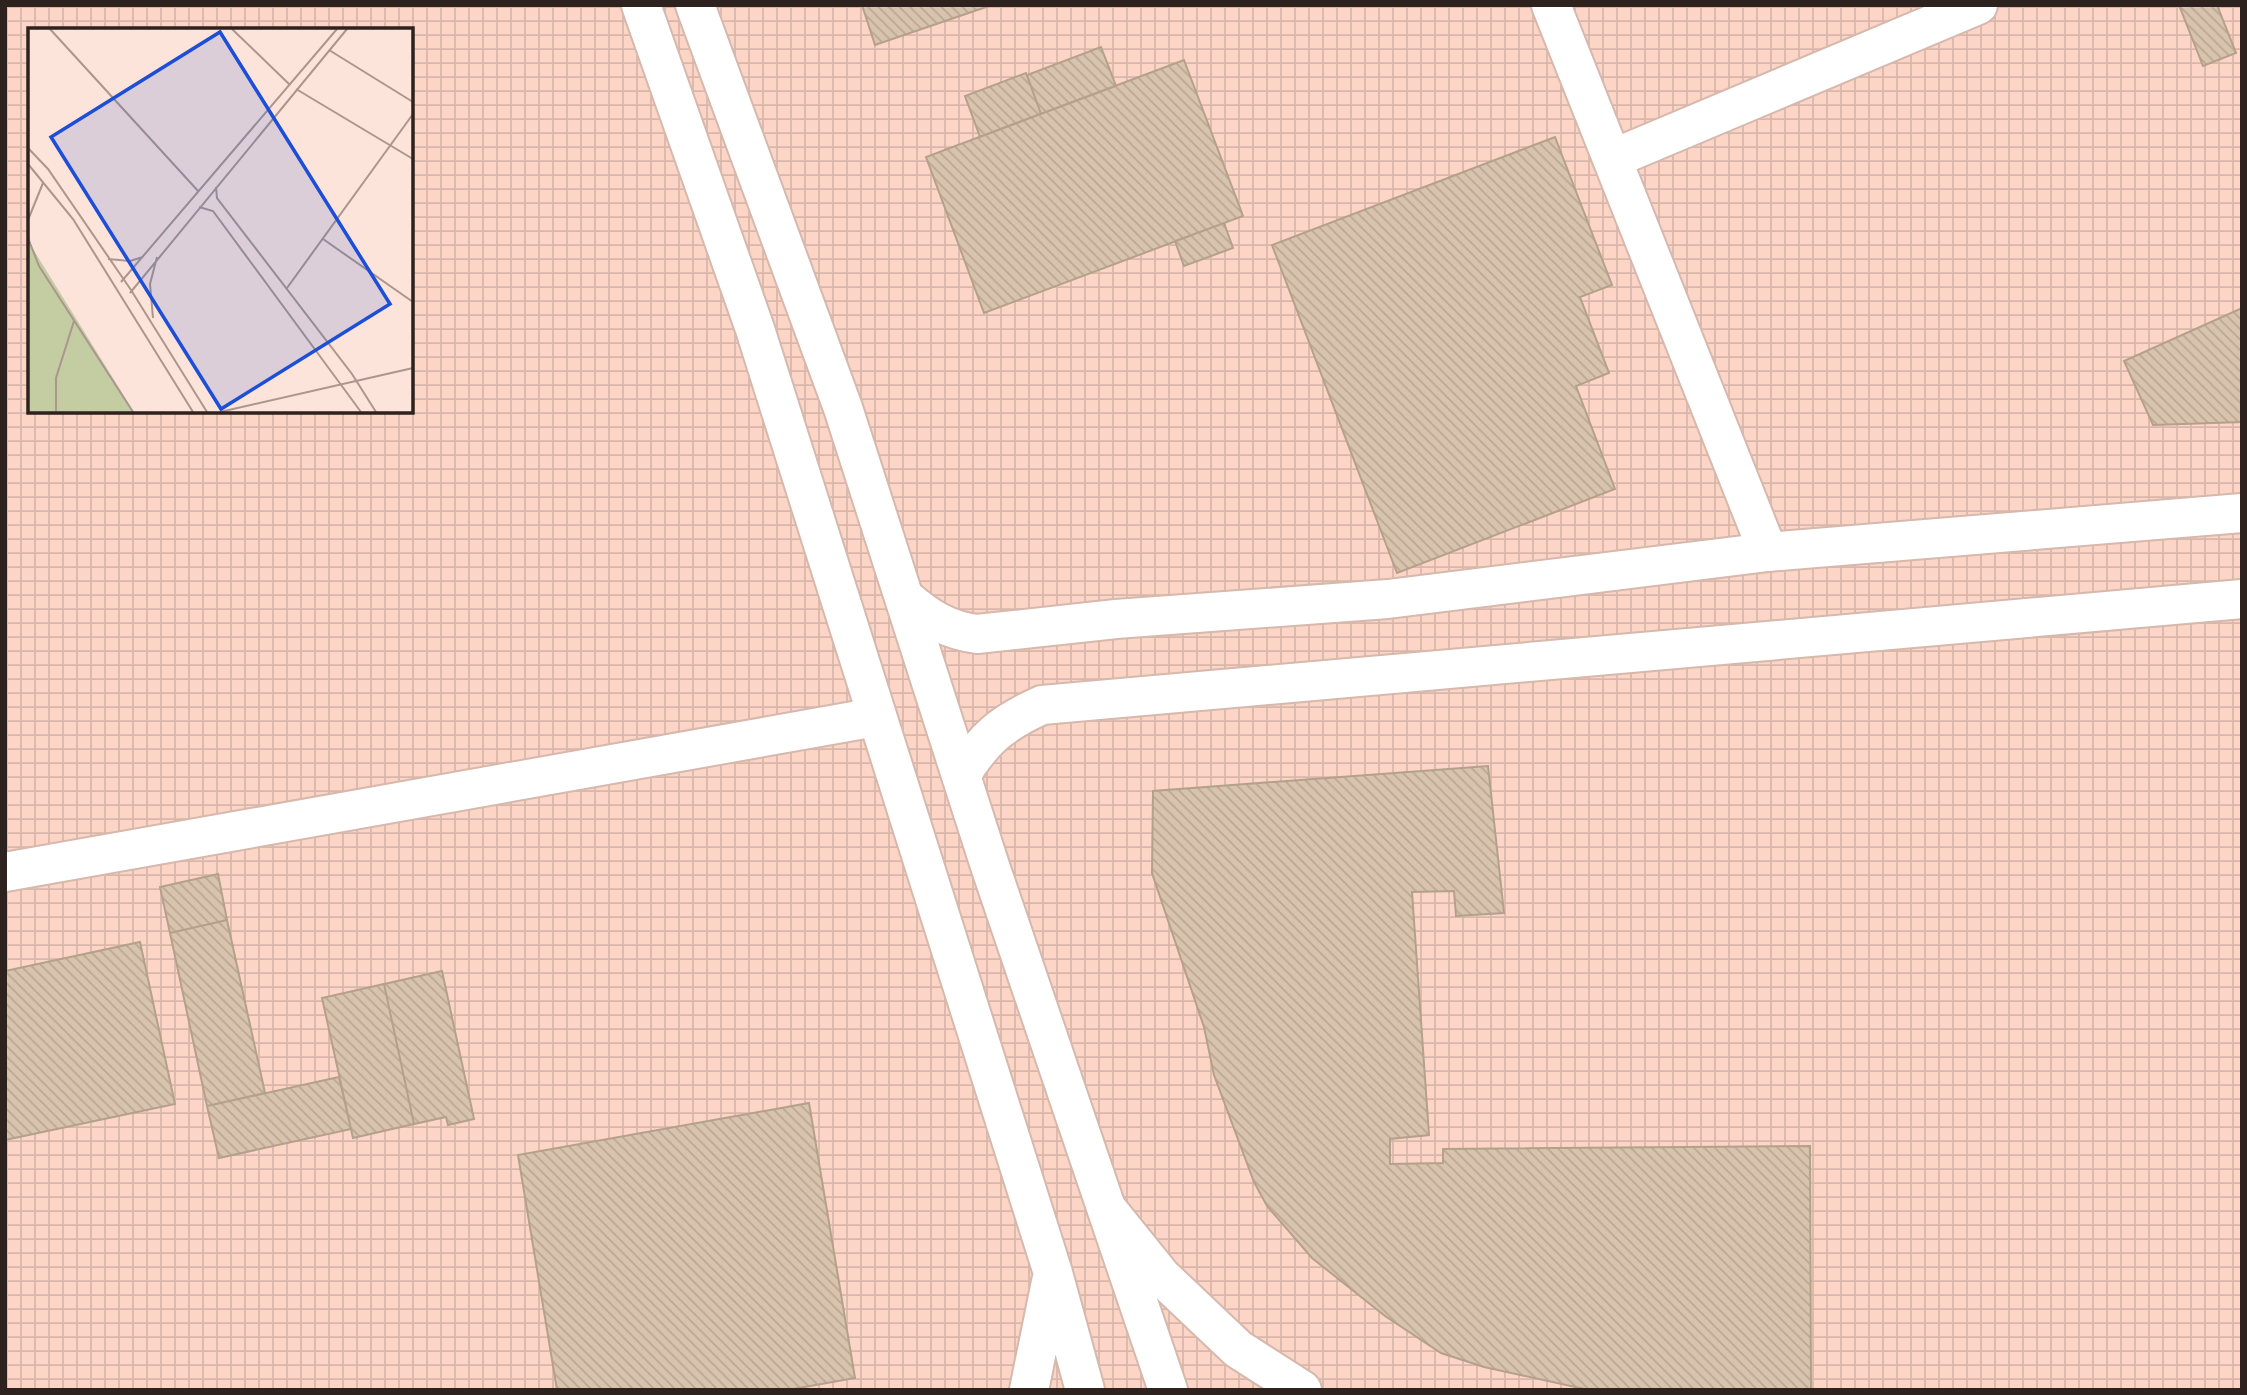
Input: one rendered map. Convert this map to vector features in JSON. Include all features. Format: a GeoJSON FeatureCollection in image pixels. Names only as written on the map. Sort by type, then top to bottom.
{"type":"FeatureCollection","features":[{"type":"Feature","properties":{"kind":"street"},"geometry":{"type":"LineString","coordinates":[[641,5],[755,330],[1053,1273],[1085,1390]]}},
{"type":"Feature","properties":{"kind":"street"},"geometry":{"type":"LineString","coordinates":[[695,5],[843,408],[961,775],[1168,1390]]}},
{"type":"Feature","properties":{"kind":"street"},"geometry":{"type":"LineString","coordinates":[[1551,5],[1768,552]]}},
{"type":"Feature","properties":{"kind":"street"},"geometry":{"type":"LineString","coordinates":[[1612,159],[1978,5]]}},
{"type":"Feature","properties":{"kind":"street"},"geometry":{"type":"LineString","coordinates":[[905,598],[928,618],[956,631],[977,634],[1116,618],[1388,599],[1768,552],[2242,513]]}},
{"type":"Feature","properties":{"kind":"street"},"geometry":{"type":"LineString","coordinates":[[961,775],[983,745],[1007,721],[1042,705],[2242,599]]}},
{"type":"Feature","properties":{"kind":"street"},"geometry":{"type":"LineString","coordinates":[[5,872],[876,717]]}},
{"type":"Feature","properties":{"kind":"street"},"geometry":{"type":"LineString","coordinates":[[1107,1209],[1161,1276],[1238,1349],[1302,1390]]}},
{"type":"Feature","properties":{"kind":"street"},"geometry":{"type":"LineString","coordinates":[[1029,1390],[1053,1273]]}},
{"type":"Feature","properties":{"kind":"shaded area"},"geometry":{"type":"Polygon","coordinates":[[[5,5],[2242,5],[2242,1390],[5,1390],[5,5]]]}},
{"type":"Feature","properties":{"kind":"building"},"geometry":{"type":"Polygon","coordinates":[[[862,5],[992,5],[875,45],[862,5]]]}},
{"type":"Feature","properties":{"kind":"building"},"geometry":{"type":"Polygon","coordinates":[[[2179,5],[2217,5],[2236,53],[2203,66],[2179,5]]]}},
{"type":"Feature","properties":{"kind":"building"},"geometry":{"type":"Polygon","coordinates":[[[1101,47],[1116,86],[1041,114],[1027,75],[1101,47]]]}},
{"type":"Feature","properties":{"kind":"building"},"geometry":{"type":"Polygon","coordinates":[[[1184,60],[1243,216],[984,313],[926,157],[1184,60]]]}},
{"type":"Feature","properties":{"kind":"building"},"geometry":{"type":"Polygon","coordinates":[[[1026,73],[1041,114],[980,137],[965,96],[1026,73]]]}},
{"type":"Feature","properties":{"kind":"building"},"geometry":{"type":"Polygon","coordinates":[[[1555,137],[1612,285],[1580,297],[1609,373],[1576,386],[1615,489],[1397,573],[1272,245],[1555,137]]]}},
{"type":"Feature","properties":{"kind":"building"},"geometry":{"type":"Polygon","coordinates":[[[1224,223],[1233,248],[1184,266],[1175,241],[1224,223]]]}},
{"type":"Feature","properties":{"kind":"building"},"geometry":{"type":"Polygon","coordinates":[[[2242,308],[2242,422],[2153,425],[2124,361],[2242,308]]]}},
{"type":"Feature","properties":{"kind":"building"},"geometry":{"type":"Polygon","coordinates":[[[1488,766],[1504,913],[1456,916],[1454,891],[1412,892],[1429,1135],[1390,1139],[1390,1164],[1443,1163],[1443,1149],[1810,1146],[1811,1390],[1589,1390],[1484,1367],[1441,1353],[1385,1316],[1312,1258],[1267,1206],[1254,1182],[1214,1075],[1204,1027],[1152,873],[1153,791],[1488,766]]]}},
{"type":"Feature","properties":{"kind":"building"},"geometry":{"type":"Polygon","coordinates":[[[218,874],[227,920],[170,933],[160,887],[218,874]]]}},
{"type":"Feature","properties":{"kind":"building"},"geometry":{"type":"Polygon","coordinates":[[[227,920],[265,1093],[207,1106],[170,933],[227,920]]]}},
{"type":"Feature","properties":{"kind":"building"},"geometry":{"type":"Polygon","coordinates":[[[140,942],[175,1104],[5,1140],[5,971],[140,942]]]}},
{"type":"Feature","properties":{"kind":"building"},"geometry":{"type":"Polygon","coordinates":[[[442,971],[474,1119],[448,1125],[446,1117],[414,1124],[384,984],[442,971]]]}},
{"type":"Feature","properties":{"kind":"building"},"geometry":{"type":"Polygon","coordinates":[[[384,984],[414,1124],[353,1138],[322,998],[384,984]]]}},
{"type":"Feature","properties":{"kind":"building"},"geometry":{"type":"Polygon","coordinates":[[[339,1077],[351,1129],[219,1158],[207,1106],[339,1077]]]}},
{"type":"Feature","properties":{"kind":"building"},"geometry":{"type":"Polygon","coordinates":[[[809,1103],[855,1378],[788,1390],[557,1390],[518,1155],[809,1103]]]}}]}
